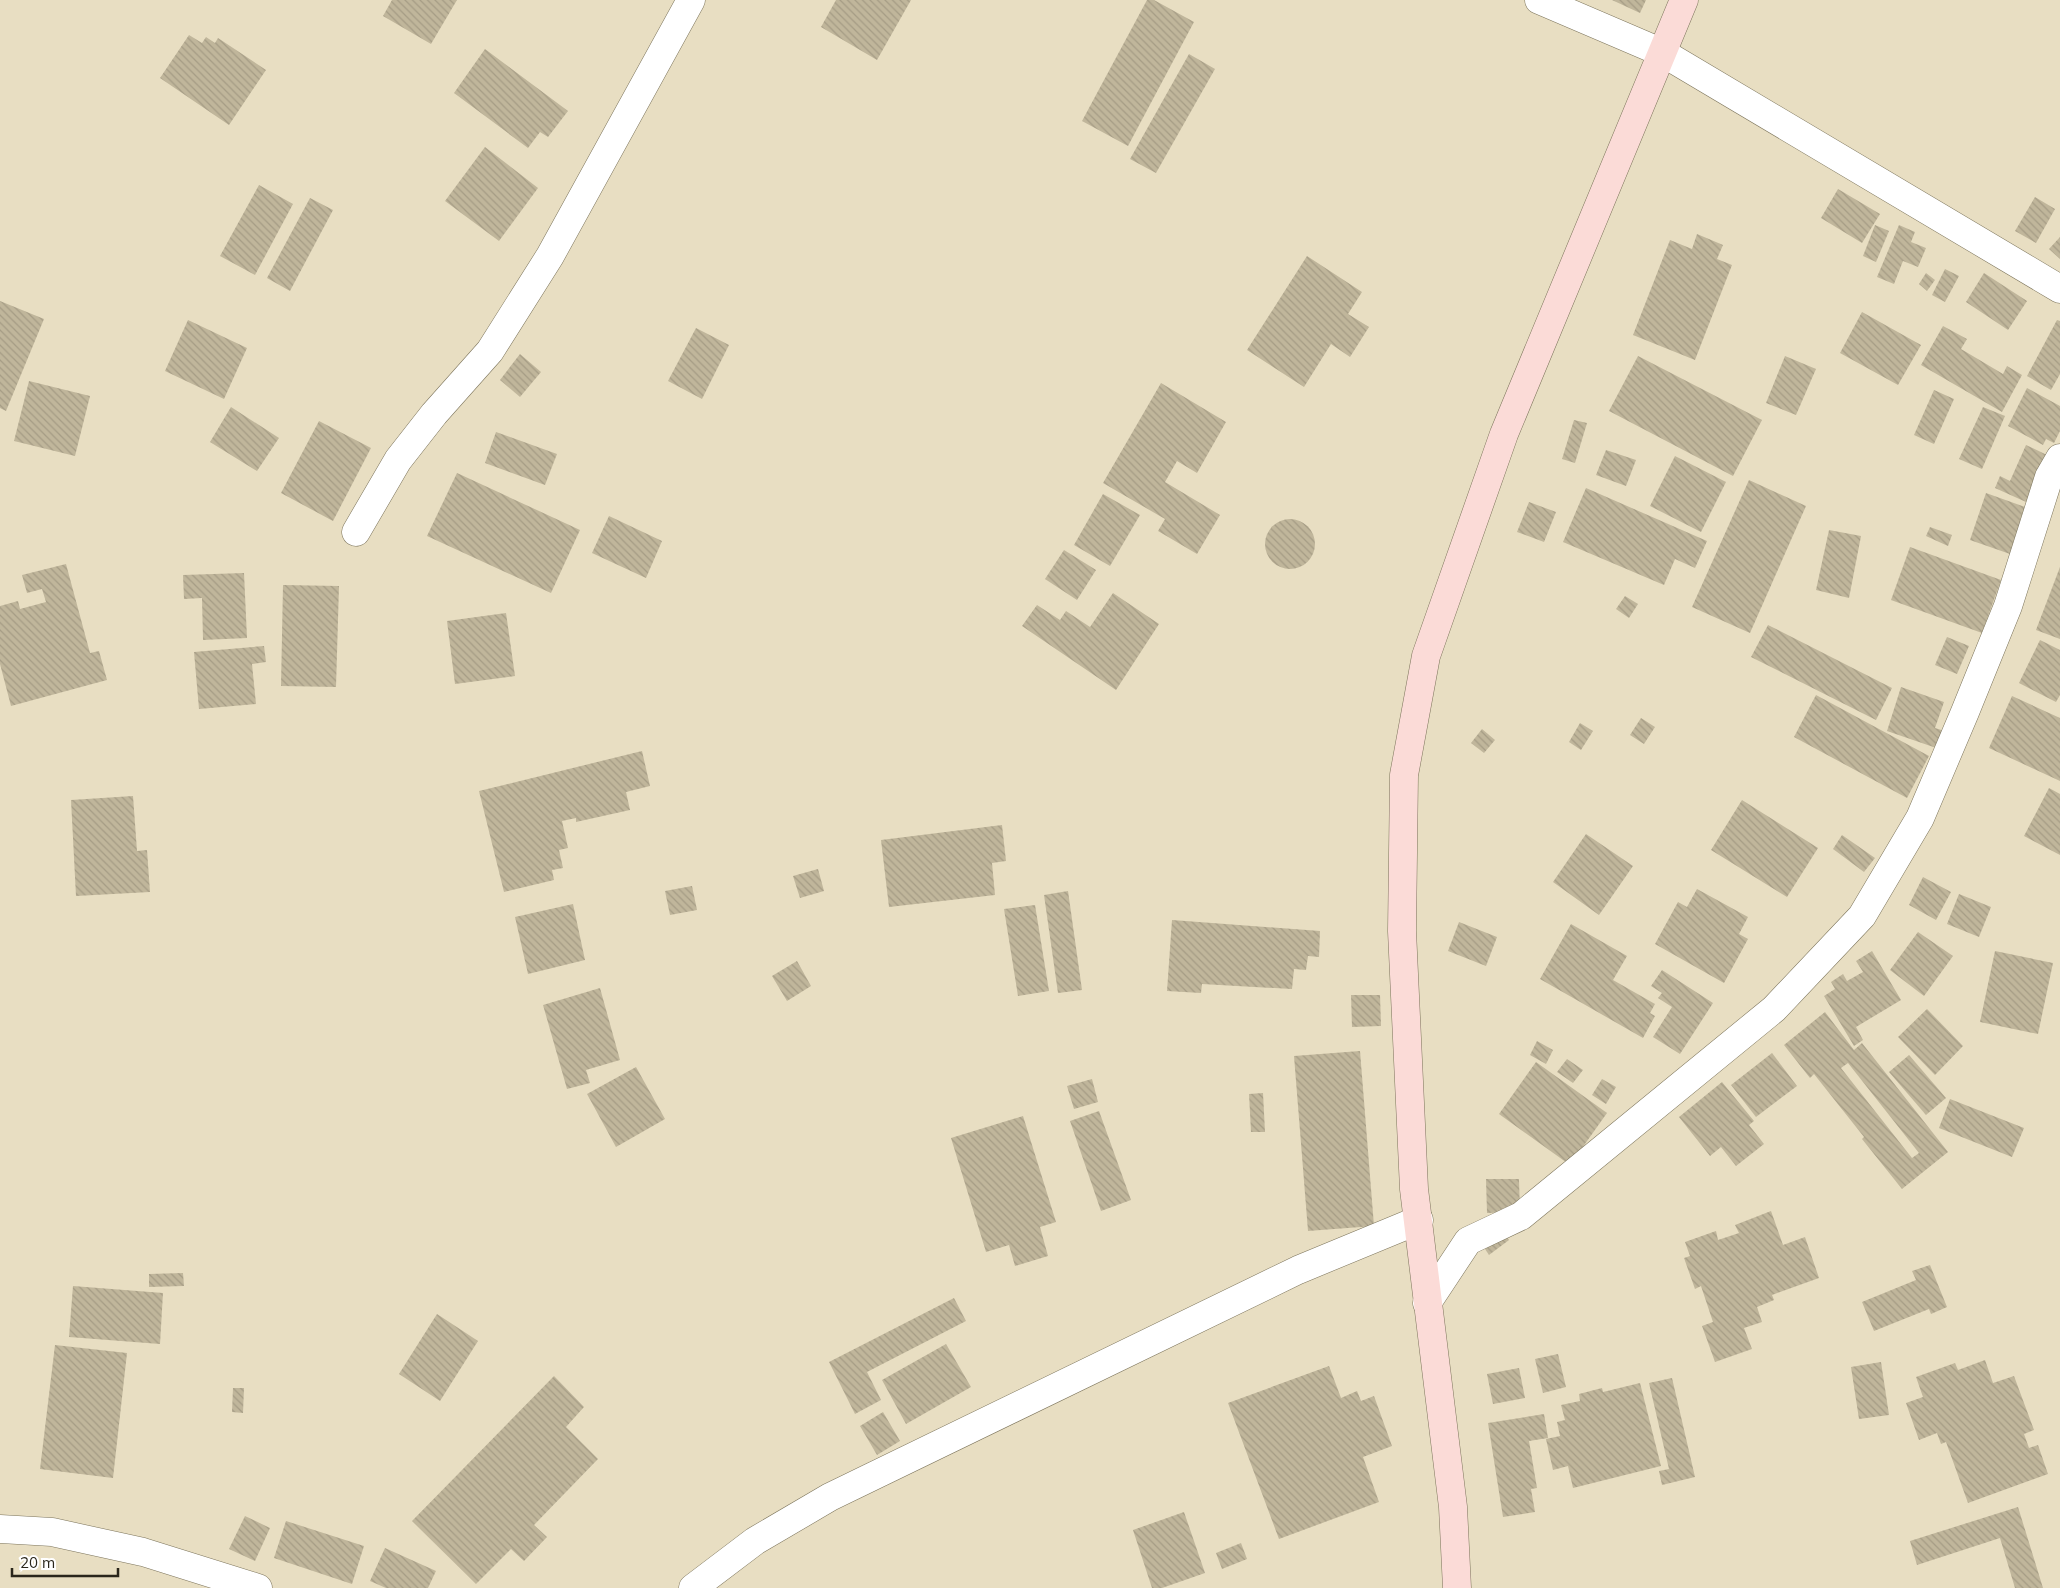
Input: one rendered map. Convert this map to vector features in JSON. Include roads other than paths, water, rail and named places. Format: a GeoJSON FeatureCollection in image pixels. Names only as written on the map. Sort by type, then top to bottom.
{"type":"FeatureCollection","features":[{"type":"Feature","properties":{"kind":"street"},"geometry":{"type":"LineString","coordinates":[[356,532],[398,460],[434,414],[495,344],[550,256],[691,0]]}},
{"type":"Feature","properties":{"kind":"street"},"geometry":{"type":"LineString","coordinates":[[1539,0],[1663,53],[2060,289]]}},
{"type":"Feature","properties":{"kind":"street"},"geometry":{"type":"LineString","coordinates":[[1457,1588],[1453,1507],[1414,1189],[1402,931],[1404,776],[1426,656],[1504,434],[1684,0]]}},
{"type":"Feature","properties":{"kind":"street"},"geometry":{"type":"LineString","coordinates":[[1428,1303],[1468,1241],[1521,1216],[1774,1010],[1862,916],[1920,818],[2008,606],[2049,477],[2060,458]]}},
{"type":"Feature","properties":{"kind":"street"},"geometry":{"type":"LineString","coordinates":[[693,1588],[755,1541],[830,1497],[1298,1270],[1419,1220]]}},
{"type":"Feature","properties":{"kind":"street"},"geometry":{"type":"LineString","coordinates":[[0,1529],[52,1532],[143,1552],[258,1588]]}}]}
